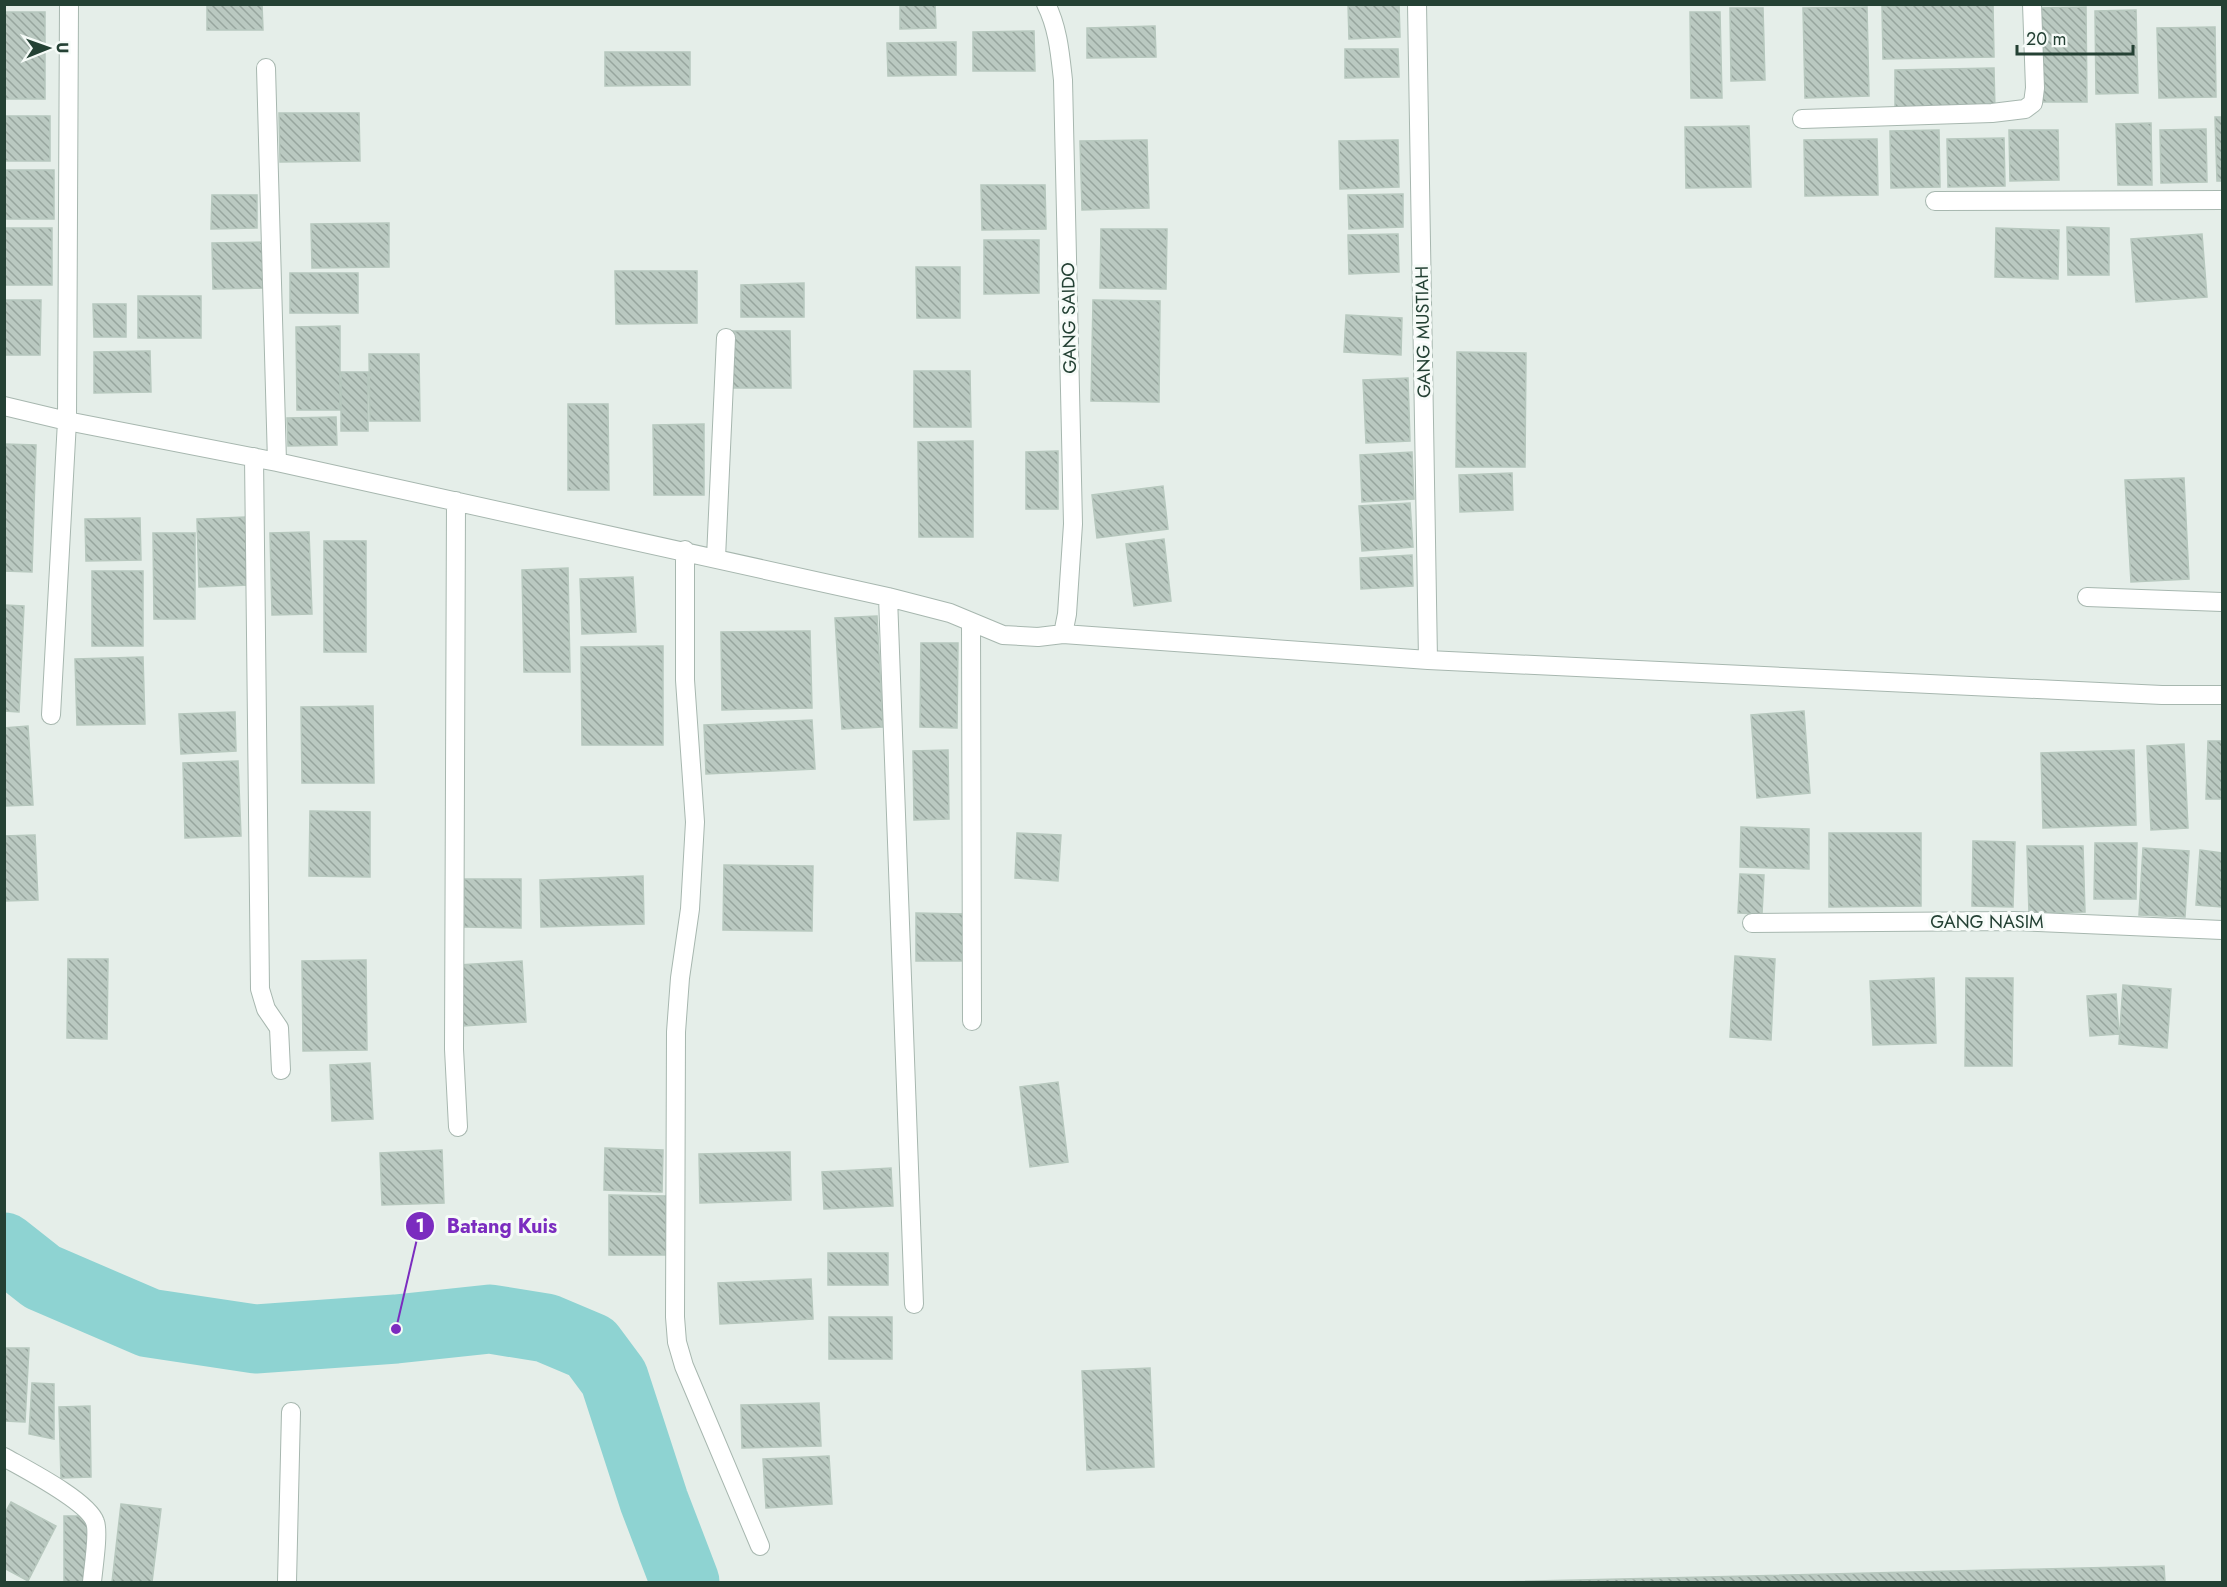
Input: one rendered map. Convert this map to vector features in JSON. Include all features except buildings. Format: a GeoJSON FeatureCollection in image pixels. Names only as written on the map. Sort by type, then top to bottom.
{"type":"FeatureCollection","features":[{"type":"Feature","properties":{"kind":"street"},"geometry":{"type":"LineString","coordinates":[[51,715],[67,421],[69,4]]}},
{"type":"Feature","properties":{"kind":"street","name":"GANG SAIDO"},"geometry":{"type":"LineString","coordinates":[[1046,4],[1060,47],[1063,80],[1073,524],[1067,614],[1063,634]]}},
{"type":"Feature","properties":{"kind":"street","name":"GANG MUSTIAH"},"geometry":{"type":"LineString","coordinates":[[1417,4],[1428,660]]}},
{"type":"Feature","properties":{"kind":"street"},"geometry":{"type":"LineString","coordinates":[[1802,119],[1992,113],[2025,109],[2033,102],[2035,88],[2032,4]]}},
{"type":"Feature","properties":{"kind":"street"},"geometry":{"type":"LineString","coordinates":[[266,68],[277,462]]}},
{"type":"Feature","properties":{"kind":"street"},"geometry":{"type":"LineString","coordinates":[[1935,201],[2223,200]]}},
{"type":"Feature","properties":{"kind":"street"},"geometry":{"type":"LineString","coordinates":[[716,558],[726,338]]}},
{"type":"Feature","properties":{"kind":"street"},"geometry":{"type":"LineString","coordinates":[[4,406],[67,421],[254,457],[685,550],[950,613],[1003,635],[1038,637],[1063,634],[1428,660],[2162,696],[2223,695]]}},
{"type":"Feature","properties":{"kind":"street"},"geometry":{"type":"LineString","coordinates":[[254,457],[260,989],[266,1009],[279,1028],[281,1070]]}},
{"type":"Feature","properties":{"kind":"street"},"geometry":{"type":"LineString","coordinates":[[456,501],[454,1049],[458,1127]]}},
{"type":"Feature","properties":{"kind":"street"},"geometry":{"type":"LineString","coordinates":[[685,550],[686,680],[695,822],[690,909],[680,978],[676,1032],[675,1317],[677,1341],[684,1366],[760,1546]]}},
{"type":"Feature","properties":{"kind":"street"},"geometry":{"type":"LineString","coordinates":[[888,597],[914,1304]]}},
{"type":"Feature","properties":{"kind":"street"},"geometry":{"type":"LineString","coordinates":[[2087,597],[2223,602]]}},
{"type":"Feature","properties":{"kind":"street"},"geometry":{"type":"LineString","coordinates":[[971,622],[972,1021]]}},
{"type":"Feature","properties":{"kind":"street","name":"GANG NASIM"},"geometry":{"type":"LineString","coordinates":[[1752,923],[2014,921],[2223,930]]}},
{"type":"Feature","properties":{"kind":"street"},"geometry":{"type":"LineString","coordinates":[[287,1582],[291,1412]]}},
{"type":"Feature","properties":{"kind":"street"},"geometry":{"type":"LineString","coordinates":[[4,1457],[90,1511],[96,1524],[92,1582]]}},
{"type":"Feature","properties":{"kind":"waterway"},"geometry":{"type":"LineString","coordinates":[[4,1247],[42,1277],[149,1323],[255,1339],[396,1329],[490,1319],[546,1328],[591,1347],[614,1378],[654,1501],[685,1582]]}},
{"type":"Feature","properties":{"kind":"place","name":"Batang Kuis"},"geometry":{"type":"Point","coordinates":[396,1329]}}]}
